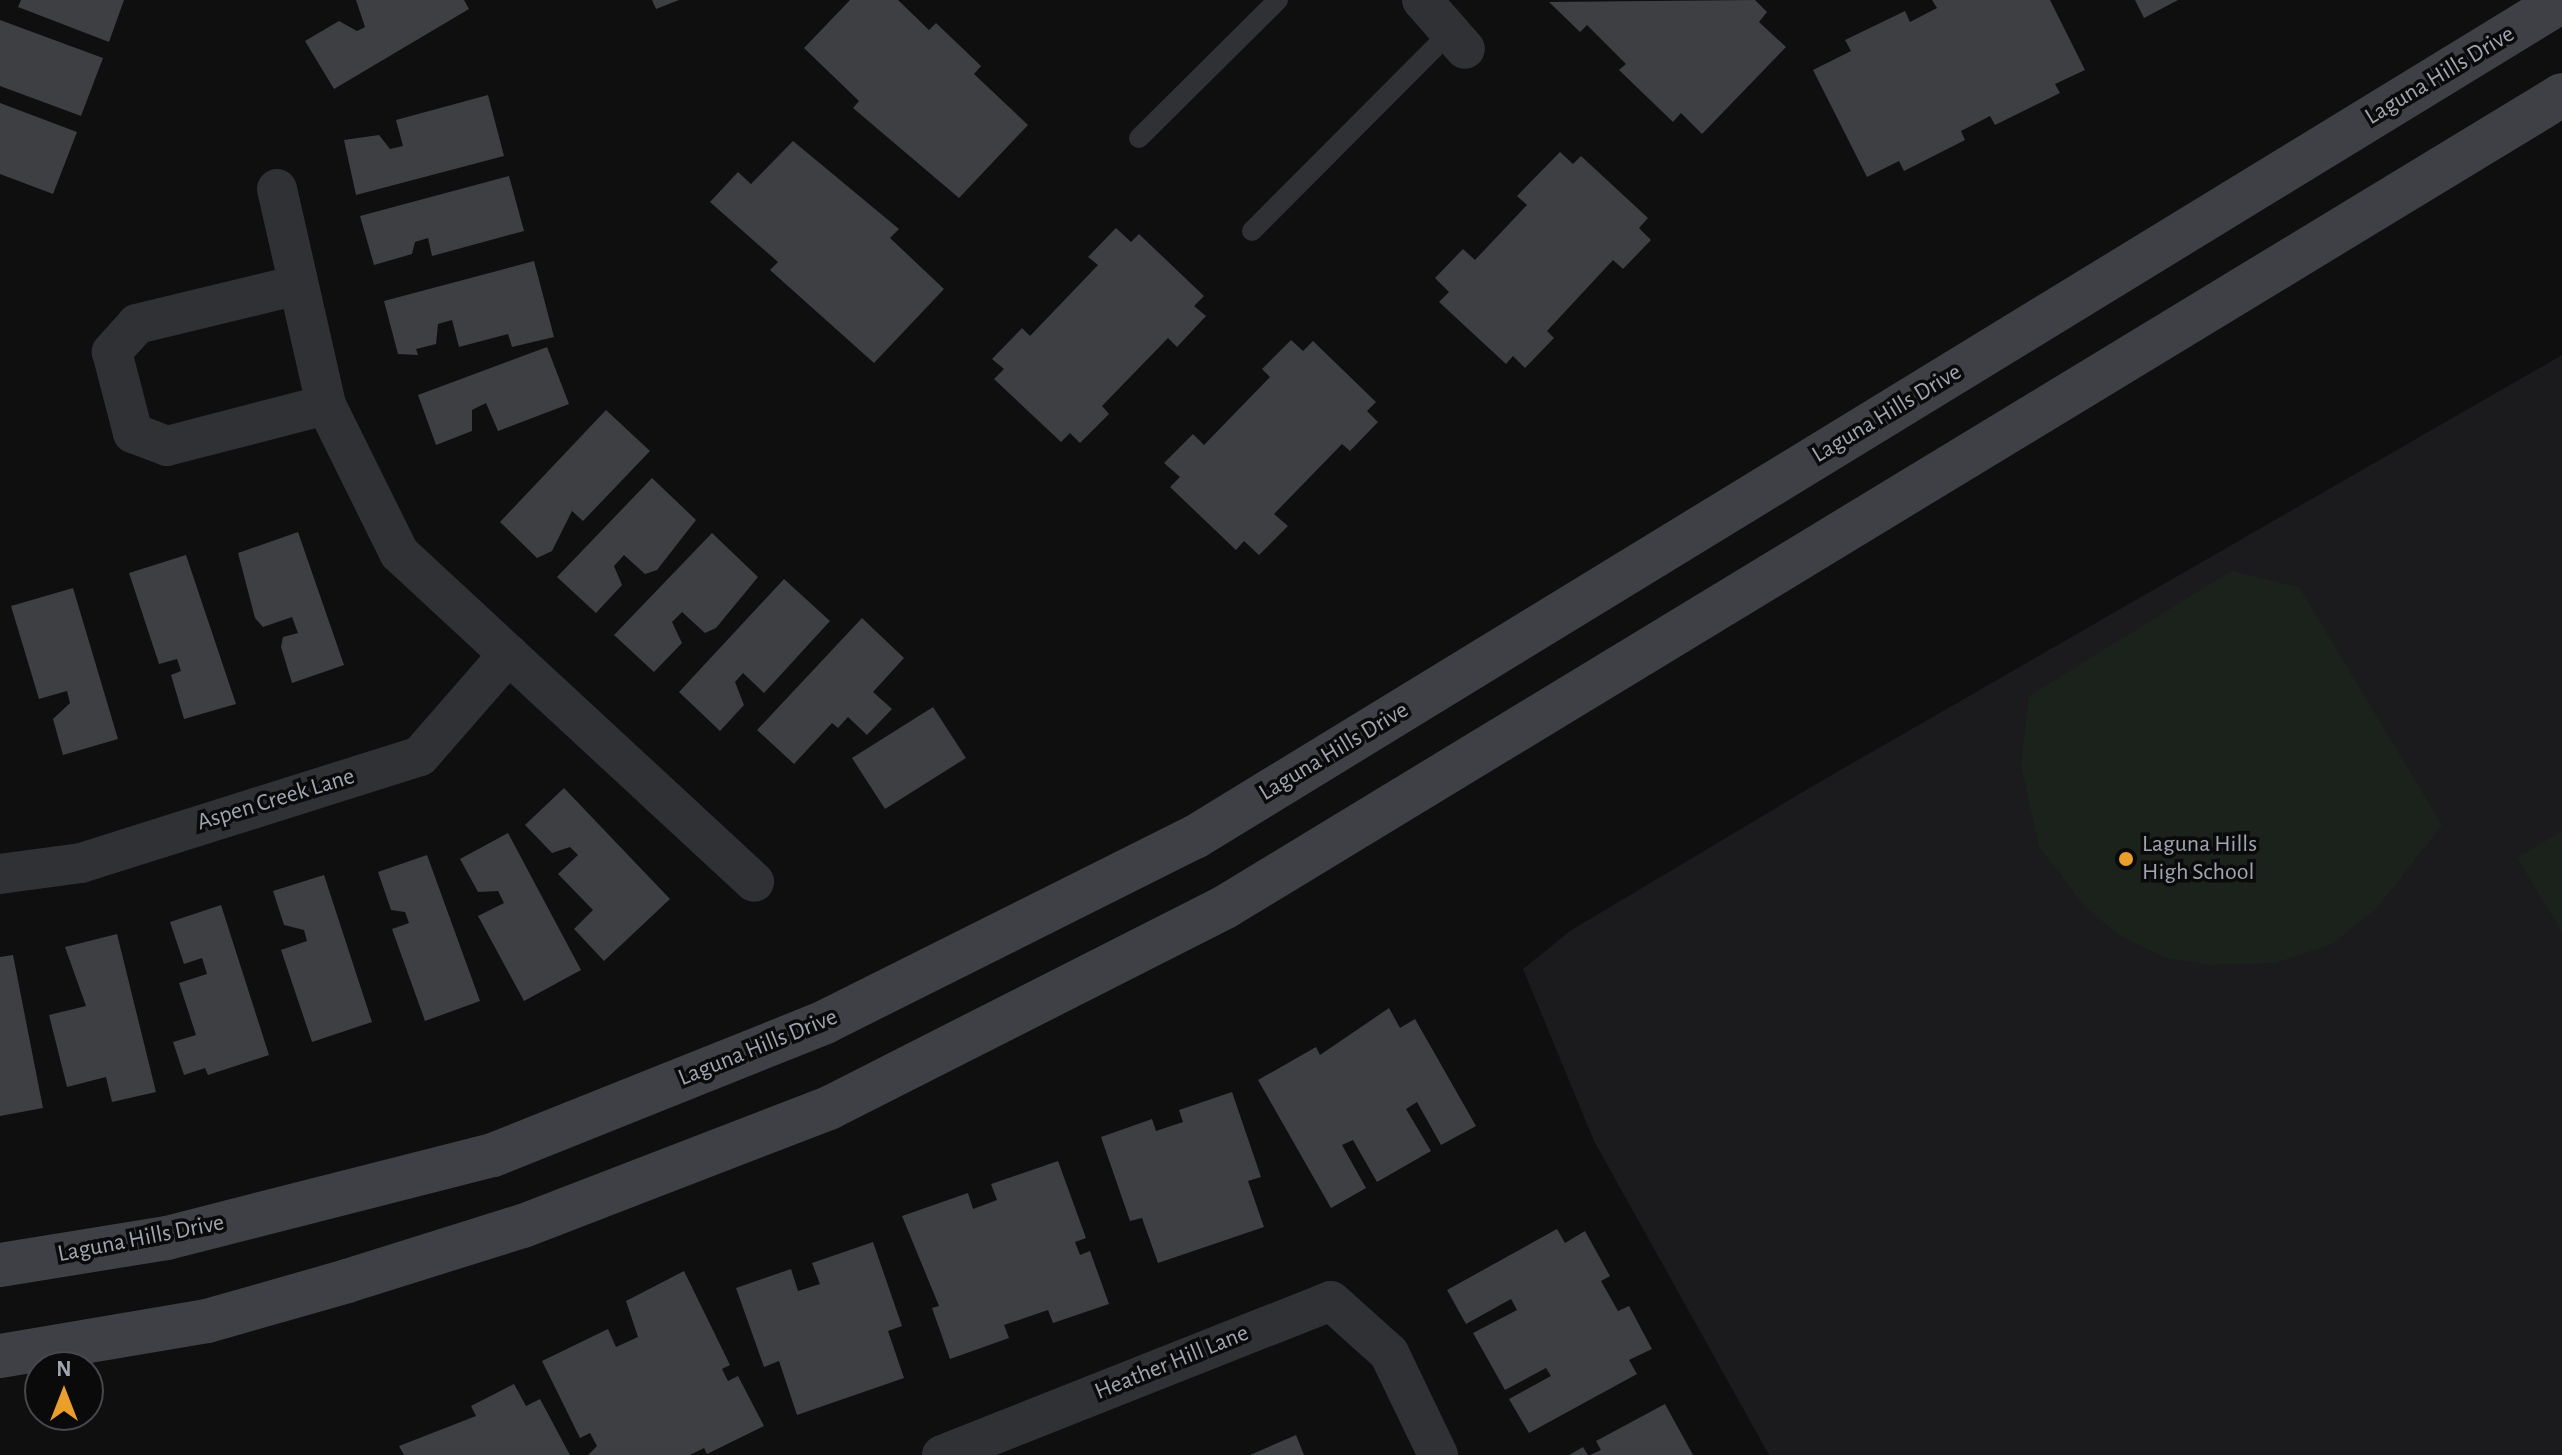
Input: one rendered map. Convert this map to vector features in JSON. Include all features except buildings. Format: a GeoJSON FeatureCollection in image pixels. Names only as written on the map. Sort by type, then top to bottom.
{"type":"FeatureCollection","features":[{"type":"Feature","properties":{"kind":"main road","name":"Laguna Hills Drive"},"geometry":{"type":"LineString","coordinates":[[0,1265],[167,1238],[493,1155],[839,1015],[1195,837],[2562,1]]}},
{"type":"Feature","properties":{"kind":"main road"},"geometry":{"type":"LineString","coordinates":[[0,1356],[207,1321],[347,1281],[523,1226],[829,1108],[1225,907],[2562,95]]}},
{"type":"Feature","properties":{"kind":"street"},"geometry":{"type":"LineString","coordinates":[[1422,0],[1458,40]]}},
{"type":"Feature","properties":{"kind":"street"},"geometry":{"type":"LineString","coordinates":[[277,189],[326,405],[399,553],[754,882]]}},
{"type":"Feature","properties":{"kind":"street"},"geometry":{"type":"LineString","coordinates":[[298,285],[137,324],[112,352],[133,433],[167,446],[326,405]]}},
{"type":"Feature","properties":{"kind":"street","name":"Aspen Creek Lane"},"geometry":{"type":"LineString","coordinates":[[0,874],[81,863],[420,756],[509,654]]}},
{"type":"Feature","properties":{"kind":"street","name":"Heather Hill Lane"},"geometry":{"type":"LineString","coordinates":[[942,1455],[1331,1301],[1389,1353],[1438,1455]]}},
{"type":"Feature","properties":{"kind":"lane"},"geometry":{"type":"LineString","coordinates":[[1139,138],[1278,0]]}},
{"type":"Feature","properties":{"kind":"lane"},"geometry":{"type":"LineString","coordinates":[[1252,231],[1458,40]]}},
{"type":"Feature","properties":{"kind":"shaded area","name":"Laguna Hills High School"},"geometry":{"type":"Polygon","coordinates":[[[2562,355],[2562,1455],[1769,1455],[1594,1141],[1523,969],[1570,931],[1811,787],[2562,355]]]}},
{"type":"Feature","properties":{"kind":"shaded area"},"geometry":{"type":"Polygon","coordinates":[[[2231,571],[2299,587],[2442,825],[2376,909],[2332,944],[2275,963],[2211,965],[2166,958],[2119,935],[2085,907],[2039,847],[2021,765],[2029,696],[2231,571]]]}},
{"type":"Feature","properties":{"kind":"shaded area"},"geometry":{"type":"Polygon","coordinates":[[[2562,831],[2562,932],[2517,858],[2562,831]]]}},
{"type":"Feature","properties":{"kind":"place","name":"Laguna Hills High School"},"geometry":{"type":"Point","coordinates":[2126,859]}}]}
